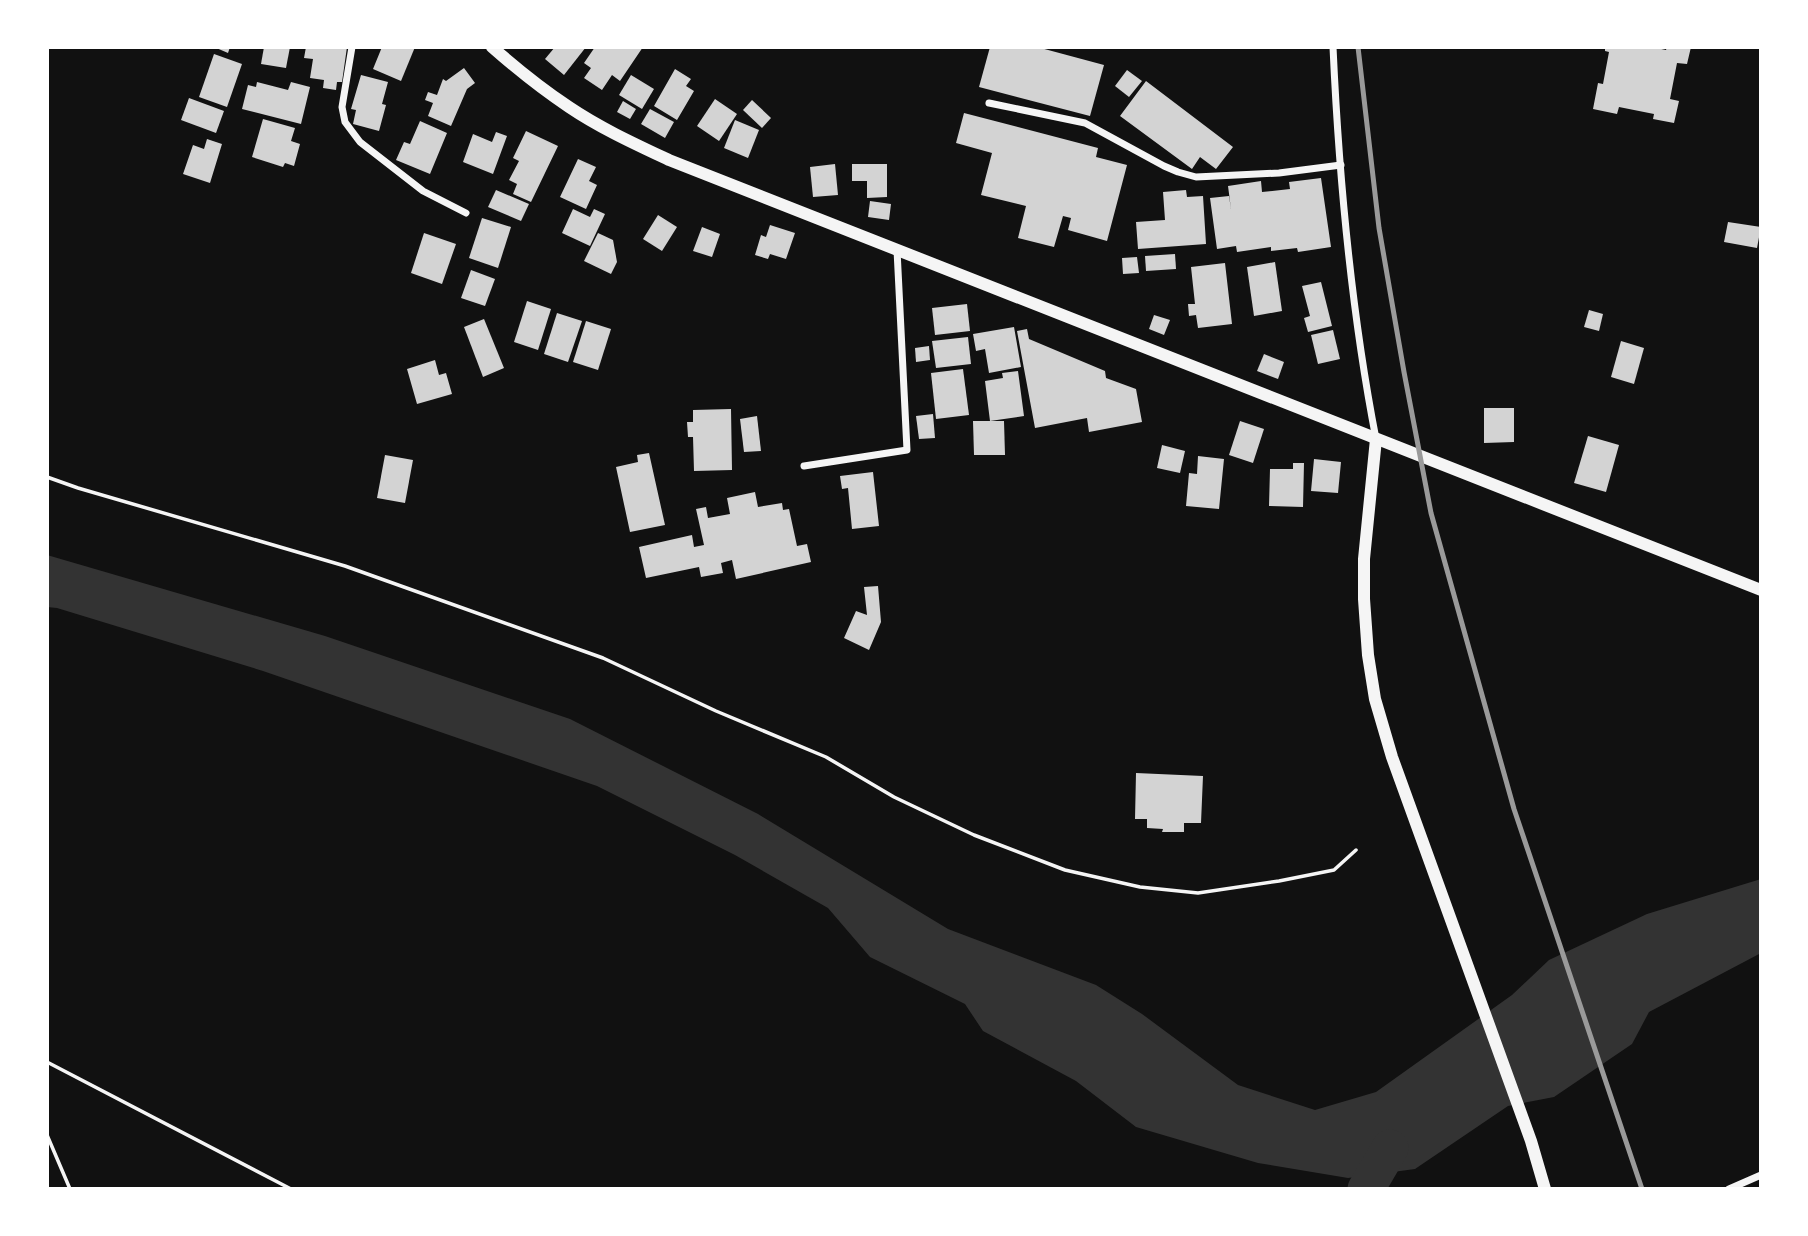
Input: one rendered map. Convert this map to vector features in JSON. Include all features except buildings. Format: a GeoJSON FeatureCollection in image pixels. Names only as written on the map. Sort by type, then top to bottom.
{"type":"FeatureCollection","features":[{"type":"Feature","properties":{"kind":"street"},"geometry":{"type":"LineString","coordinates":[[352,47],[342,107],[345,122],[360,142],[423,191],[466,214]]}},
{"type":"Feature","properties":{"kind":"street"},"geometry":{"type":"LineString","coordinates":[[492,47],[523,74],[570,108],[614,134],[668,160],[1761,590]]}},
{"type":"Feature","properties":{"kind":"street"},"geometry":{"type":"LineString","coordinates":[[1333,47],[1344,216],[1376,439],[1364,559],[1368,654],[1375,699],[1427,859],[1531,1141],[1545,1189]]}},
{"type":"Feature","properties":{"kind":"street"},"geometry":{"type":"LineString","coordinates":[[989,103],[1085,123],[1178,173],[1196,177],[1279,173],[1340,165]]}},
{"type":"Feature","properties":{"kind":"street"},"geometry":{"type":"LineString","coordinates":[[804,466],[907,450],[897,250]]}},
{"type":"Feature","properties":{"kind":"street"},"geometry":{"type":"LineString","coordinates":[[1729,1189],[1761,1175]]}},
{"type":"Feature","properties":{"kind":"path"},"geometry":{"type":"LineString","coordinates":[[47,477],[345,566],[603,659],[716,711],[826,757],[894,797],[974,835],[1065,870],[1140,887],[1198,893],[1334,870],[1356,850]]}},
{"type":"Feature","properties":{"kind":"path"},"geometry":{"type":"LineString","coordinates":[[47,1062],[290,1189]]}},
{"type":"Feature","properties":{"kind":"path"},"geometry":{"type":"LineString","coordinates":[[47,1135],[70,1189]]}},
{"type":"Feature","properties":{"kind":"shaded area"},"geometry":{"type":"Polygon","coordinates":[[[47,555],[325,636],[570,719],[758,814],[948,929],[1096,985],[1142,1014],[1238,1085],[1315,1110],[1376,1092],[1512,995],[1549,960],[1647,914],[1761,879],[1761,953],[1649,1012],[1632,1044],[1554,1097],[1508,1106],[1415,1169],[1348,1178],[1258,1163],[1136,1127],[1076,1081],[983,1031],[965,1004],[870,957],[828,908],[735,855],[597,786],[263,671],[47,607],[47,555]]]}},
{"type":"Feature","properties":{"kind":"waterway"},"geometry":{"type":"LineString","coordinates":[[1366,1189],[1390,1148]]}},
{"type":"Feature","properties":{"kind":"railway"},"geometry":{"type":"LineString","coordinates":[[1358,47],[1379,228],[1431,513],[1514,809],[1642,1189]]}}]}
